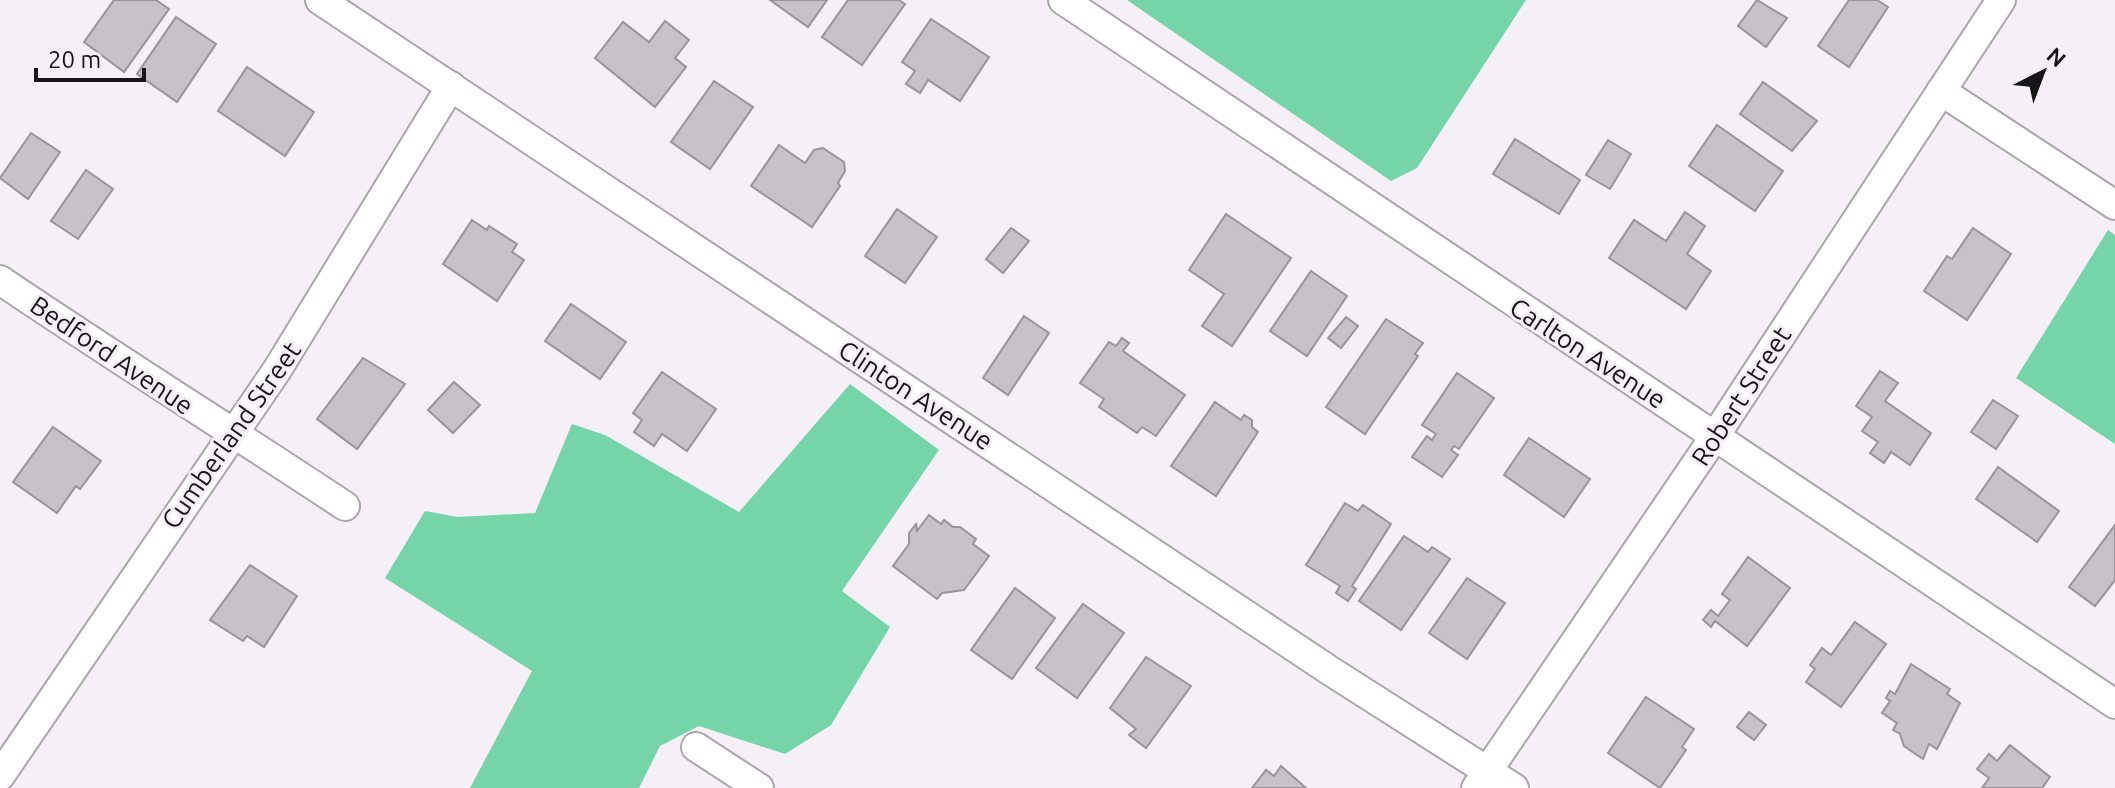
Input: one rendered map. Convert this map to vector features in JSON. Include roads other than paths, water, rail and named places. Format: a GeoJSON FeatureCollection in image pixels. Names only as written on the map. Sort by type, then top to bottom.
{"type":"FeatureCollection","features":[{"type":"Feature","properties":{"kind":"street","name":"Clinton Avenue"},"geometry":{"type":"LineString","coordinates":[[320,0],[1332,672],[1482,779],[1514,788]]}},
{"type":"Feature","properties":{"kind":"street","name":"Carlton Avenue"},"geometry":{"type":"LineString","coordinates":[[1063,0],[2115,704]]}},
{"type":"Feature","properties":{"kind":"street","name":"Robert Street"},"geometry":{"type":"LineString","coordinates":[[1482,779],[1715,436],[2001,0]]}},
{"type":"Feature","properties":{"kind":"street","name":"Cumberland Street"},"geometry":{"type":"LineString","coordinates":[[0,776],[329,291],[451,86]]}},
{"type":"Feature","properties":{"kind":"street"},"geometry":{"type":"LineString","coordinates":[[1941,91],[2115,205]]}},
{"type":"Feature","properties":{"kind":"street","name":"Bedford Avenue"},"geometry":{"type":"LineString","coordinates":[[0,280],[185,405],[345,506]]}},
{"type":"Feature","properties":{"kind":"street"},"geometry":{"type":"LineString","coordinates":[[696,747],[759,788]]}},
{"type":"Feature","properties":{"kind":"street"},"geometry":{"type":"LineString","coordinates":[[0,776],[17,788]]}}]}
